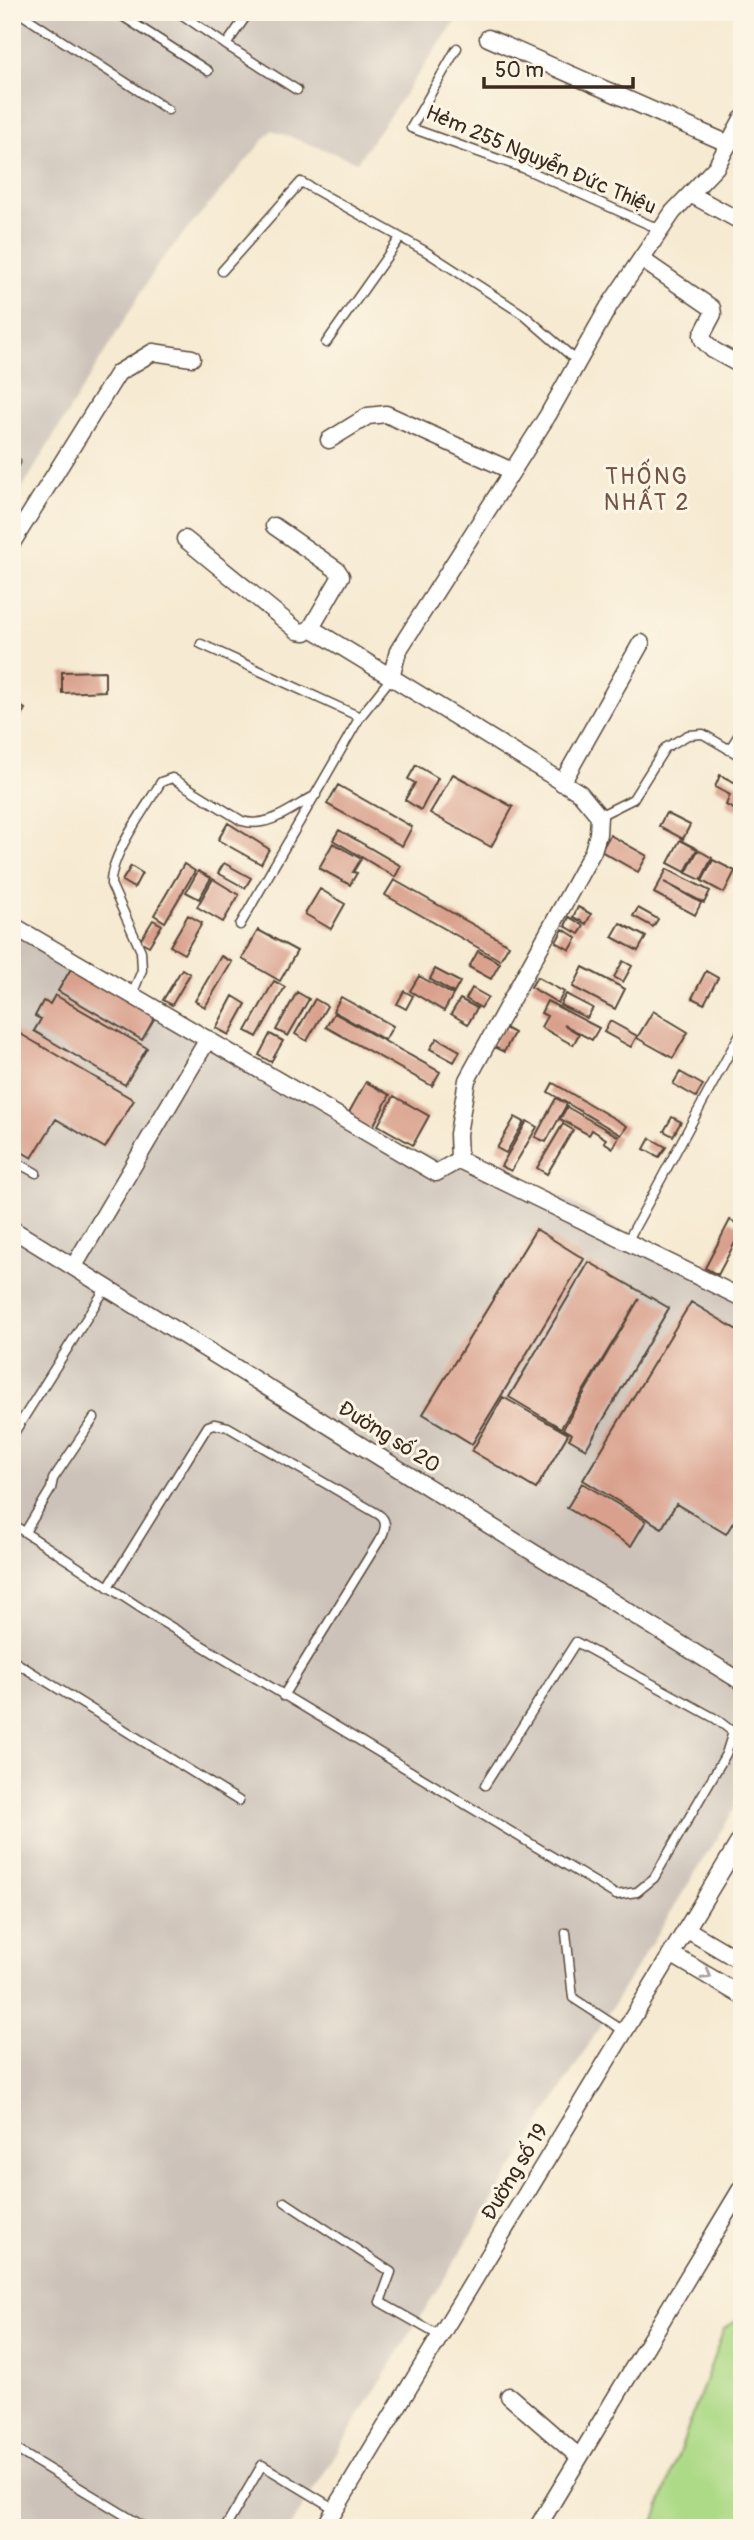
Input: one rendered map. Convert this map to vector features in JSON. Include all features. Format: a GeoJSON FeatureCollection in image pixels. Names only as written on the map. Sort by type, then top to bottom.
{"type":"FeatureCollection","features":[{"type":"Feature","properties":{"kind":"street"},"geometry":{"type":"LineString","coordinates":[[488,38],[729,144]]}},
{"type":"Feature","properties":{"kind":"street"},"geometry":{"type":"LineString","coordinates":[[391,678],[398,650],[548,415],[609,306],[673,212],[716,167],[742,119]]}},
{"type":"Feature","properties":{"kind":"street"},"geometry":{"type":"LineString","coordinates":[[691,194],[742,222]]}},
{"type":"Feature","properties":{"kind":"street"},"geometry":{"type":"LineString","coordinates":[[641,259],[712,308],[713,314],[702,335],[703,340],[713,350],[742,366]]}},
{"type":"Feature","properties":{"kind":"street"},"geometry":{"type":"LineString","coordinates":[[12,543],[118,373],[153,352],[192,358]]}},
{"type":"Feature","properties":{"kind":"street"},"geometry":{"type":"LineString","coordinates":[[329,440],[368,416],[386,414],[512,471]]}},
{"type":"Feature","properties":{"kind":"street"},"geometry":{"type":"LineString","coordinates":[[185,539],[298,631],[305,632],[311,628],[341,576],[340,572],[274,526]]}},
{"type":"Feature","properties":{"kind":"street"},"geometry":{"type":"LineString","coordinates":[[311,628],[580,793],[599,816],[593,851],[467,1080],[458,1134],[459,1160]]}},
{"type":"Feature","properties":{"kind":"street"},"geometry":{"type":"LineString","coordinates":[[562,783],[641,643]]}},
{"type":"Feature","properties":{"kind":"street"},"geometry":{"type":"LineString","coordinates":[[12,925],[436,1173],[459,1160]]}},
{"type":"Feature","properties":{"kind":"street"},"geometry":{"type":"LineString","coordinates":[[74,1266],[208,1039]]}},
{"type":"Feature","properties":{"kind":"street"},"geometry":{"type":"LineString","coordinates":[[459,1160],[628,1240],[742,1298]]}},
{"type":"Feature","properties":{"kind":"street","name":"Đường số 20"},"geometry":{"type":"LineString","coordinates":[[12,1229],[742,1682]]}},
{"type":"Feature","properties":{"kind":"street","name":"Đường số 19"},"geometry":{"type":"LineString","coordinates":[[324,2528],[742,1837]]}},
{"type":"Feature","properties":{"kind":"street"},"geometry":{"type":"LineString","coordinates":[[686,1929],[742,1962]]}},
{"type":"Feature","properties":{"kind":"street"},"geometry":{"type":"LineString","coordinates":[[671,1954],[742,1996]]}},
{"type":"Feature","properties":{"kind":"street"},"geometry":{"type":"LineString","coordinates":[[537,2528],[742,2187]]}},
{"type":"Feature","properties":{"kind":"street"},"geometry":{"type":"LineString","coordinates":[[509,2396],[579,2457]]}},
{"type":"Feature","properties":{"kind":"lane"},"geometry":{"type":"LineString","coordinates":[[18,12],[168,110]]}},
{"type":"Feature","properties":{"kind":"lane"},"geometry":{"type":"LineString","coordinates":[[116,12],[208,71]]}},
{"type":"Feature","properties":{"kind":"lane"},"geometry":{"type":"LineString","coordinates":[[177,12],[297,90]]}},
{"type":"Feature","properties":{"kind":"lane"},"geometry":{"type":"LineString","coordinates":[[226,45],[248,12]]}},
{"type":"Feature","properties":{"kind":"lane","name":"Hẻm 255 Nguyễn Đức Thiệu"},"geometry":{"type":"LineString","coordinates":[[457,48],[411,128],[523,169],[661,230]]}},
{"type":"Feature","properties":{"kind":"lane"},"geometry":{"type":"LineString","coordinates":[[222,271],[301,182],[425,251],[524,315],[578,362]]}},
{"type":"Feature","properties":{"kind":"lane"},"geometry":{"type":"LineString","coordinates":[[326,343],[400,238]]}},
{"type":"Feature","properties":{"kind":"lane"},"geometry":{"type":"LineString","coordinates":[[201,644],[360,717]]}},
{"type":"Feature","properties":{"kind":"lane"},"geometry":{"type":"LineString","coordinates":[[240,925],[360,717],[391,678]]}},
{"type":"Feature","properties":{"kind":"lane"},"geometry":{"type":"LineString","coordinates":[[729,750],[742,730]]}},
{"type":"Feature","properties":{"kind":"lane"},"geometry":{"type":"LineString","coordinates":[[599,816],[633,799],[665,748],[688,734],[703,734],[742,757]]}},
{"type":"Feature","properties":{"kind":"lane"},"geometry":{"type":"LineString","coordinates":[[132,995],[142,970],[141,951],[111,884],[110,875],[116,858],[161,782],[166,778],[177,780],[242,821],[255,825],[316,795]]}},
{"type":"Feature","properties":{"kind":"lane"},"geometry":{"type":"LineString","coordinates":[[628,1240],[742,1030]]}},
{"type":"Feature","properties":{"kind":"lane"},"geometry":{"type":"LineString","coordinates":[[12,1160],[36,1173]]}},
{"type":"Feature","properties":{"kind":"lane"},"geometry":{"type":"LineString","coordinates":[[12,1436],[107,1286]]}},
{"type":"Feature","properties":{"kind":"lane"},"geometry":{"type":"LineString","coordinates":[[25,1532],[51,1489],[56,1474],[94,1418]]}},
{"type":"Feature","properties":{"kind":"lane"},"geometry":{"type":"LineString","coordinates":[[108,1587],[208,1426],[214,1424],[228,1427],[378,1514],[385,1523],[382,1535],[283,1696]]}},
{"type":"Feature","properties":{"kind":"lane"},"geometry":{"type":"LineString","coordinates":[[12,1524],[283,1696],[616,1895],[637,1892],[654,1878],[726,1754],[733,1732],[716,1719],[576,1642],[485,1785]]}},
{"type":"Feature","properties":{"kind":"lane"},"geometry":{"type":"LineString","coordinates":[[12,1660],[239,1801]]}},
{"type":"Feature","properties":{"kind":"lane"},"geometry":{"type":"LineString","coordinates":[[566,1933],[573,1998],[624,2031]]}},
{"type":"Feature","properties":{"kind":"lane"},"geometry":{"type":"LineString","coordinates":[[285,2202],[391,2272],[380,2302],[440,2336]]}},
{"type":"Feature","properties":{"kind":"lane"},"geometry":{"type":"LineString","coordinates":[[12,2447],[146,2528]]}},
{"type":"Feature","properties":{"kind":"lane"},"geometry":{"type":"LineString","coordinates":[[225,2528],[262,2465],[335,2509]]}},
{"type":"Feature","properties":{"kind":"shaded area"},"geometry":{"type":"Polygon","coordinates":[[[12,12],[462,12],[357,162],[272,130],[159,263],[12,505],[12,12]]]}},
{"type":"Feature","properties":{"kind":"shaded area"},"geometry":{"type":"Polygon","coordinates":[[[12,932],[400,1146],[552,1191],[742,1303],[742,1797],[290,2528],[12,2528],[12,932]]]}},
{"type":"Feature","properties":{"kind":"green space"},"geometry":{"type":"Polygon","coordinates":[[[742,2317],[742,2528],[652,2528],[724,2329],[742,2317]]]}},
{"type":"Feature","properties":{"kind":"building"},"geometry":{"type":"Polygon","coordinates":[[[105,671],[105,691],[62,693],[62,672],[105,671]]]}},
{"type":"Feature","properties":{"kind":"building"},"geometry":{"type":"Polygon","coordinates":[[[12,702],[25,709],[19,720],[12,716],[12,702]]]}},
{"type":"Feature","properties":{"kind":"building"},"geometry":{"type":"Polygon","coordinates":[[[416,765],[438,778],[421,810],[405,800],[415,783],[408,779],[416,765]]]}},
{"type":"Feature","properties":{"kind":"building"},"geometry":{"type":"Polygon","coordinates":[[[453,774],[513,807],[491,847],[430,813],[453,774]]]}},
{"type":"Feature","properties":{"kind":"building"},"geometry":{"type":"Polygon","coordinates":[[[720,775],[742,786],[742,801],[737,811],[726,805],[730,795],[715,787],[720,775]]]}},
{"type":"Feature","properties":{"kind":"building"},"geometry":{"type":"Polygon","coordinates":[[[338,785],[412,827],[402,846],[327,804],[338,785]]]}},
{"type":"Feature","properties":{"kind":"building"},"geometry":{"type":"Polygon","coordinates":[[[666,813],[690,825],[683,839],[659,826],[666,813]]]}},
{"type":"Feature","properties":{"kind":"building"},"geometry":{"type":"Polygon","coordinates":[[[228,823],[269,849],[261,864],[218,840],[228,823]]]}},
{"type":"Feature","properties":{"kind":"building"},"geometry":{"type":"Polygon","coordinates":[[[339,830],[401,866],[395,877],[333,840],[339,830]]]}},
{"type":"Feature","properties":{"kind":"building"},"geometry":{"type":"Polygon","coordinates":[[[610,835],[647,856],[638,872],[601,851],[610,835]]]}},
{"type":"Feature","properties":{"kind":"building"},"geometry":{"type":"Polygon","coordinates":[[[680,840],[697,849],[685,872],[668,863],[680,840]]]}},
{"type":"Feature","properties":{"kind":"building"},"geometry":{"type":"Polygon","coordinates":[[[333,843],[361,859],[353,872],[357,873],[350,885],[319,868],[333,843]]]}},
{"type":"Feature","properties":{"kind":"building"},"geometry":{"type":"Polygon","coordinates":[[[698,850],[712,858],[701,880],[686,873],[698,850]]]}},
{"type":"Feature","properties":{"kind":"building"},"geometry":{"type":"Polygon","coordinates":[[[713,860],[735,871],[724,893],[702,881],[713,860]]]}},
{"type":"Feature","properties":{"kind":"building"},"geometry":{"type":"Polygon","coordinates":[[[224,863],[251,878],[245,888],[218,873],[224,863]]]}},
{"type":"Feature","properties":{"kind":"building"},"geometry":{"type":"Polygon","coordinates":[[[184,864],[195,871],[165,922],[154,915],[184,864]]]}},
{"type":"Feature","properties":{"kind":"building"},"geometry":{"type":"Polygon","coordinates":[[[131,866],[142,873],[134,888],[122,881],[131,866]]]}},
{"type":"Feature","properties":{"kind":"building"},"geometry":{"type":"Polygon","coordinates":[[[667,869],[710,891],[704,903],[664,882],[701,903],[695,915],[654,893],[667,869]]]}},
{"type":"Feature","properties":{"kind":"building"},"geometry":{"type":"Polygon","coordinates":[[[198,871],[211,878],[199,899],[186,892],[198,871]]]}},
{"type":"Feature","properties":{"kind":"building"},"geometry":{"type":"Polygon","coordinates":[[[213,879],[239,895],[223,922],[197,907],[213,879]]]}},
{"type":"Feature","properties":{"kind":"building"},"geometry":{"type":"Polygon","coordinates":[[[394,880],[509,945],[500,960],[385,895],[394,880]]]}},
{"type":"Feature","properties":{"kind":"building"},"geometry":{"type":"Polygon","coordinates":[[[320,889],[345,904],[331,929],[305,914],[320,889]]]}},
{"type":"Feature","properties":{"kind":"building"},"geometry":{"type":"Polygon","coordinates":[[[578,907],[591,914],[586,924],[573,917],[578,907]]]}},
{"type":"Feature","properties":{"kind":"building"},"geometry":{"type":"Polygon","coordinates":[[[638,908],[658,919],[653,927],[633,916],[638,908]]]}},
{"type":"Feature","properties":{"kind":"building"},"geometry":{"type":"Polygon","coordinates":[[[188,915],[202,923],[184,954],[170,946],[188,915]]]}},
{"type":"Feature","properties":{"kind":"building"},"geometry":{"type":"Polygon","coordinates":[[[569,917],[584,926],[579,934],[565,926],[569,917]]]}},
{"type":"Feature","properties":{"kind":"building"},"geometry":{"type":"Polygon","coordinates":[[[153,920],[162,925],[149,946],[140,941],[153,920]]]}},
{"type":"Feature","properties":{"kind":"building"},"geometry":{"type":"Polygon","coordinates":[[[620,923],[646,937],[638,951],[612,937],[620,923]]]}},
{"type":"Feature","properties":{"kind":"building"},"geometry":{"type":"Polygon","coordinates":[[[563,929],[577,938],[570,950],[556,942],[563,929]]]}},
{"type":"Feature","properties":{"kind":"building"},"geometry":{"type":"Polygon","coordinates":[[[258,930],[297,951],[280,981],[242,959],[258,930]]]}},
{"type":"Feature","properties":{"kind":"building"},"geometry":{"type":"Polygon","coordinates":[[[478,951],[500,963],[491,979],[469,967],[478,951]]]}},
{"type":"Feature","properties":{"kind":"building"},"geometry":{"type":"Polygon","coordinates":[[[221,956],[232,962],[205,1007],[195,1001],[221,956]]]}},
{"type":"Feature","properties":{"kind":"building"},"geometry":{"type":"Polygon","coordinates":[[[623,961],[632,966],[623,982],[614,977],[623,961]]]}},
{"type":"Feature","properties":{"kind":"building"},"geometry":{"type":"Polygon","coordinates":[[[72,967],[155,1017],[142,1040],[58,991],[72,967]]]}},
{"type":"Feature","properties":{"kind":"building"},"geometry":{"type":"Polygon","coordinates":[[[583,967],[625,989],[615,1009],[573,987],[583,967]]]}},
{"type":"Feature","properties":{"kind":"building"},"geometry":{"type":"Polygon","coordinates":[[[182,969],[190,974],[172,1005],[163,1000],[182,969]]]}},
{"type":"Feature","properties":{"kind":"building"},"geometry":{"type":"Polygon","coordinates":[[[435,969],[460,982],[454,993],[430,979],[435,969]]]}},
{"type":"Feature","properties":{"kind":"building"},"geometry":{"type":"Polygon","coordinates":[[[706,971],[718,978],[704,1004],[692,998],[706,971]]]}},
{"type":"Feature","properties":{"kind":"building"},"geometry":{"type":"Polygon","coordinates":[[[419,976],[453,995],[444,1011],[410,991],[419,976]]]}},
{"type":"Feature","properties":{"kind":"building"},"geometry":{"type":"Polygon","coordinates":[[[537,977],[564,992],[558,1003],[531,987],[537,977]]]}},
{"type":"Feature","properties":{"kind":"building"},"geometry":{"type":"Polygon","coordinates":[[[274,981],[285,987],[257,1037],[246,1031],[274,981]]]}},
{"type":"Feature","properties":{"kind":"building"},"geometry":{"type":"Polygon","coordinates":[[[472,988],[488,997],[481,1008],[466,999],[472,988]]]}},
{"type":"Feature","properties":{"kind":"building"},"geometry":{"type":"Polygon","coordinates":[[[404,991],[413,996],[406,1009],[397,1004],[404,991]]]}},
{"type":"Feature","properties":{"kind":"building"},"geometry":{"type":"Polygon","coordinates":[[[297,992],[309,999],[288,1036],[276,1030],[297,992]]]}},
{"type":"Feature","properties":{"kind":"building"},"geometry":{"type":"Polygon","coordinates":[[[566,994],[593,1008],[587,1018],[560,1005],[566,994]]]}},
{"type":"Feature","properties":{"kind":"building"},"geometry":{"type":"Polygon","coordinates":[[[55,995],[147,1048],[125,1085],[34,1031],[41,1019],[35,1016],[43,1001],[50,1004],[55,995]]]}},
{"type":"Feature","properties":{"kind":"building"},"geometry":{"type":"Polygon","coordinates":[[[233,996],[246,1004],[229,1035],[216,1028],[233,996]]]}},
{"type":"Feature","properties":{"kind":"building"},"geometry":{"type":"Polygon","coordinates":[[[341,997],[393,1026],[385,1040],[333,1011],[341,997]]]}},
{"type":"Feature","properties":{"kind":"building"},"geometry":{"type":"Polygon","coordinates":[[[315,999],[327,1006],[307,1041],[295,1034],[315,999]]]}},
{"type":"Feature","properties":{"kind":"building"},"geometry":{"type":"Polygon","coordinates":[[[460,999],[477,1008],[468,1024],[451,1014],[460,999]]]}},
{"type":"Feature","properties":{"kind":"building"},"geometry":{"type":"Polygon","coordinates":[[[547,1001],[599,1028],[592,1040],[564,1025],[579,1034],[573,1045],[541,1027],[547,1016],[541,1013],[547,1001]]]}},
{"type":"Feature","properties":{"kind":"building"},"geometry":{"type":"Polygon","coordinates":[[[653,1011],[688,1032],[673,1058],[637,1038],[653,1011]]]}},
{"type":"Feature","properties":{"kind":"building"},"geometry":{"type":"Polygon","coordinates":[[[334,1013],[440,1072],[432,1086],[326,1027],[334,1013]]]}},
{"type":"Feature","properties":{"kind":"building"},"geometry":{"type":"Polygon","coordinates":[[[610,1021],[637,1036],[631,1047],[604,1032],[610,1021]]]}},
{"type":"Feature","properties":{"kind":"building"},"geometry":{"type":"Polygon","coordinates":[[[503,1027],[514,1033],[504,1052],[492,1046],[503,1027]]]}},
{"type":"Feature","properties":{"kind":"building"},"geometry":{"type":"Polygon","coordinates":[[[12,1029],[134,1100],[105,1148],[56,1119],[32,1158],[12,1146],[12,1029]]]}},
{"type":"Feature","properties":{"kind":"building"},"geometry":{"type":"Polygon","coordinates":[[[270,1034],[283,1041],[271,1062],[259,1055],[270,1034]]]}},
{"type":"Feature","properties":{"kind":"building"},"geometry":{"type":"Polygon","coordinates":[[[437,1038],[460,1051],[454,1062],[430,1049],[437,1038]]]}},
{"type":"Feature","properties":{"kind":"building"},"geometry":{"type":"Polygon","coordinates":[[[680,1072],[703,1085],[696,1097],[673,1084],[680,1072]]]}},
{"type":"Feature","properties":{"kind":"building"},"geometry":{"type":"Polygon","coordinates":[[[366,1082],[390,1095],[371,1130],[347,1116],[366,1082]]]}},
{"type":"Feature","properties":{"kind":"building"},"geometry":{"type":"Polygon","coordinates":[[[553,1083],[627,1126],[621,1135],[548,1092],[553,1083]]]}},
{"type":"Feature","properties":{"kind":"building"},"geometry":{"type":"Polygon","coordinates":[[[394,1096],[429,1116],[413,1145],[378,1125],[394,1096]]]}},
{"type":"Feature","properties":{"kind":"building"},"geometry":{"type":"Polygon","coordinates":[[[556,1098],[567,1104],[546,1142],[535,1137],[556,1098]]]}},
{"type":"Feature","properties":{"kind":"building"},"geometry":{"type":"Polygon","coordinates":[[[567,1107],[619,1137],[613,1148],[604,1142],[606,1139],[592,1130],[589,1135],[560,1119],[567,1107]]]}},
{"type":"Feature","properties":{"kind":"building"},"geometry":{"type":"Polygon","coordinates":[[[515,1117],[524,1122],[506,1153],[497,1148],[515,1117]]]}},
{"type":"Feature","properties":{"kind":"building"},"geometry":{"type":"Polygon","coordinates":[[[672,1117],[681,1122],[673,1136],[664,1131],[672,1117]]]}},
{"type":"Feature","properties":{"kind":"building"},"geometry":{"type":"Polygon","coordinates":[[[527,1121],[537,1127],[511,1171],[501,1166],[527,1121]]]}},
{"type":"Feature","properties":{"kind":"building"},"geometry":{"type":"Polygon","coordinates":[[[563,1124],[573,1130],[547,1174],[537,1168],[563,1124]]]}},
{"type":"Feature","properties":{"kind":"building"},"geometry":{"type":"Polygon","coordinates":[[[650,1138],[666,1147],[659,1157],[644,1149],[650,1138]]]}},
{"type":"Feature","properties":{"kind":"building"},"geometry":{"type":"Polygon","coordinates":[[[730,1220],[742,1226],[742,1229],[718,1275],[705,1268],[730,1220]]]}},
{"type":"Feature","properties":{"kind":"building"},"geometry":{"type":"Polygon","coordinates":[[[536,1229],[584,1259],[472,1444],[423,1414],[536,1229]]]}},
{"type":"Feature","properties":{"kind":"building"},"geometry":{"type":"Polygon","coordinates":[[[589,1262],[669,1308],[586,1449],[569,1439],[572,1434],[563,1429],[639,1299],[561,1428],[509,1397],[589,1262]]]}},
{"type":"Feature","properties":{"kind":"building"},"geometry":{"type":"Polygon","coordinates":[[[691,1302],[742,1333],[742,1508],[726,1534],[676,1504],[662,1528],[583,1480],[691,1302]]]}},
{"type":"Feature","properties":{"kind":"building"},"geometry":{"type":"Polygon","coordinates":[[[503,1397],[568,1434],[536,1489],[472,1451],[503,1397]]]}},
{"type":"Feature","properties":{"kind":"building"},"geometry":{"type":"Polygon","coordinates":[[[582,1483],[646,1521],[631,1546],[567,1508],[582,1483]]]}},
{"type":"Feature","properties":{"kind":"district","name":"THỐNG NHẤT 2"},"geometry":{"type":"Point","coordinates":[647,489]}}]}
